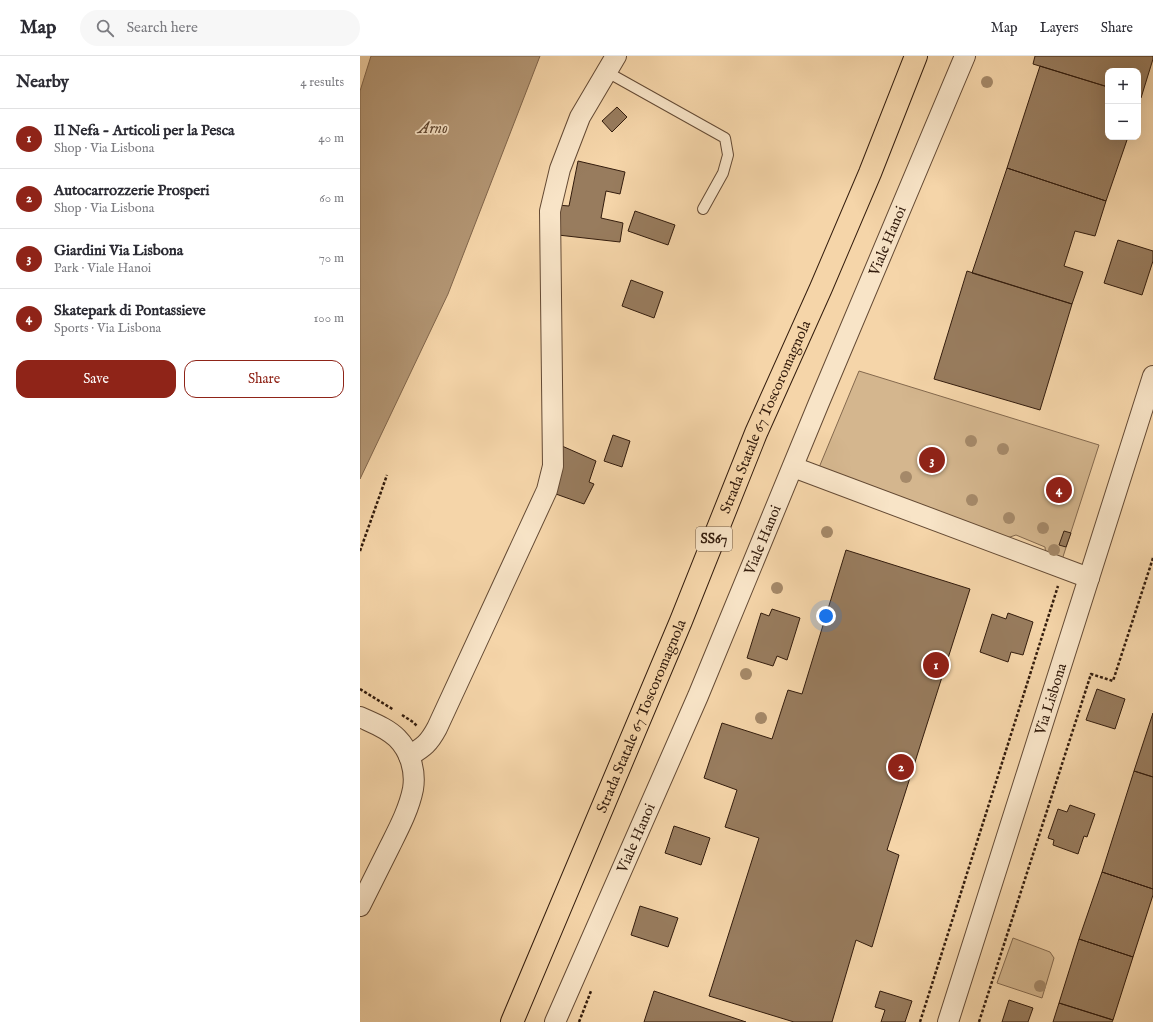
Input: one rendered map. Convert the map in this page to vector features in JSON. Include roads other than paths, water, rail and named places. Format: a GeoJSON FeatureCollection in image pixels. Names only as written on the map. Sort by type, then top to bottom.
{"type":"FeatureCollection","features":[{"type":"Feature","properties":{"kind":"main road","name":"Strada Statale 67 Toscoromagnola"},"geometry":{"type":"LineString","coordinates":[[512,1022],[678,628],[756,433],[870,174],[916,56]]}},
{"type":"Feature","properties":{"kind":"street","name":"Viale Hanoi"},"geometry":{"type":"LineString","coordinates":[[554,1022],[698,696],[965,56]]}},
{"type":"Feature","properties":{"kind":"street"},"geometry":{"type":"LineString","coordinates":[[410,756],[423,748],[437,728],[547,490],[553,466],[550,211],[560,169],[580,118],[611,64]]}},
{"type":"Feature","properties":{"kind":"street","name":"Via Lisbona"},"geometry":{"type":"LineString","coordinates":[[948,1022],[1153,376]]}},
{"type":"Feature","properties":{"kind":"street"},"geometry":{"type":"LineString","coordinates":[[793,467],[1089,578]]}},
{"type":"Feature","properties":{"kind":"street"},"geometry":{"type":"LineString","coordinates":[[360,717],[390,732],[401,742],[410,756],[413,772],[413,788],[407,809],[360,906]]}},
{"type":"Feature","properties":{"kind":"lane"},"geometry":{"type":"LineString","coordinates":[[611,64],[725,138],[728,155],[723,173],[703,209]]}},
{"type":"Feature","properties":{"kind":"water","name":"Arno"},"geometry":{"type":"Polygon","coordinates":[[[371,56],[540,56],[448,294],[360,479],[360,91],[371,56]]]}},
{"type":"Feature","properties":{"kind":"place","name":"Giardini Via Lisbona"},"geometry":{"type":"Point","coordinates":[932,460]}},
{"type":"Feature","properties":{"kind":"place","name":"Skatepark di Pontassieve"},"geometry":{"type":"Point","coordinates":[1059,490]}},
{"type":"Feature","properties":{"kind":"place","name":"Il Nefa - Articoli per la Pesca"},"geometry":{"type":"Point","coordinates":[936,665]}},
{"type":"Feature","properties":{"kind":"place","name":"Autocarrozzerie Prosperi"},"geometry":{"type":"Point","coordinates":[901,767]}}]}
